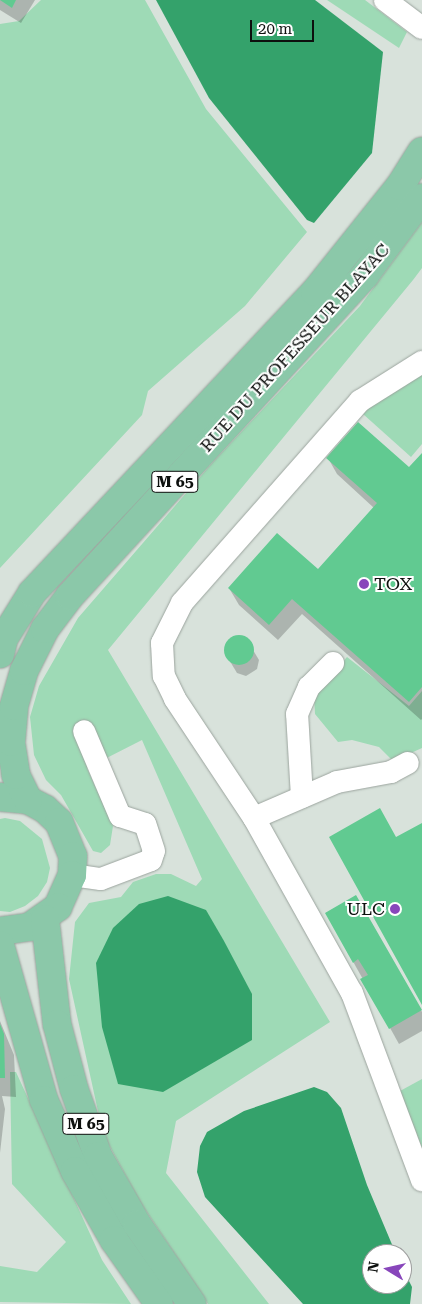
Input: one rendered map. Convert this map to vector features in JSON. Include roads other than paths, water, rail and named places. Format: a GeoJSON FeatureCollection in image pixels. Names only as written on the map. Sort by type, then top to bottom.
{"type":"FeatureCollection","features":[{"type":"Feature","properties":{"kind":"main road","name":"RUE DU PROFESSEUR BLAYAC"},"geometry":{"type":"LineString","coordinates":[[0,654],[4,638],[32,593],[315,292],[400,186],[422,151]]}},
{"type":"Feature","properties":{"kind":"main road","name":"RUE DU PROFESSEUR BLAYAC"},"geometry":{"type":"LineString","coordinates":[[28,800],[16,775],[11,742],[14,706],[24,671],[45,629],[70,596],[365,275],[422,198]]}},
{"type":"Feature","properties":{"kind":"main road"},"geometry":{"type":"LineString","coordinates":[[0,797],[28,800],[45,809],[59,822],[70,847],[72,875],[62,900],[45,919],[29,927],[0,931]]}},
{"type":"Feature","properties":{"kind":"main road","name":"M 65"},"geometry":{"type":"LineString","coordinates":[[45,919],[57,1024],[74,1089],[98,1156],[137,1224],[192,1304]]}},
{"type":"Feature","properties":{"kind":"main road","name":"M 65"},"geometry":{"type":"LineString","coordinates":[[0,945],[44,1100],[80,1179],[114,1240],[159,1304]]}},
{"type":"Feature","properties":{"kind":"lane"},"geometry":{"type":"LineString","coordinates":[[385,0],[422,28]]}},
{"type":"Feature","properties":{"kind":"lane"},"geometry":{"type":"LineString","coordinates":[[422,362],[360,401],[182,603],[164,635],[164,676],[175,699],[254,818],[352,993],[422,1180]]}},
{"type":"Feature","properties":{"kind":"lane"},"geometry":{"type":"LineString","coordinates":[[302,797],[297,714],[309,687],[333,663]]}},
{"type":"Feature","properties":{"kind":"lane"},"geometry":{"type":"LineString","coordinates":[[72,875],[101,879],[151,860],[154,851],[145,824],[120,816],[84,731]]}},
{"type":"Feature","properties":{"kind":"lane"},"geometry":{"type":"LineString","coordinates":[[254,818],[337,782],[392,772],[408,764]]}},
{"type":"Feature","properties":{"kind":"place","name":"TOX"},"geometry":{"type":"Point","coordinates":[364,584]}},
{"type":"Feature","properties":{"kind":"place","name":"ULC"},"geometry":{"type":"Point","coordinates":[395,909]}}]}
